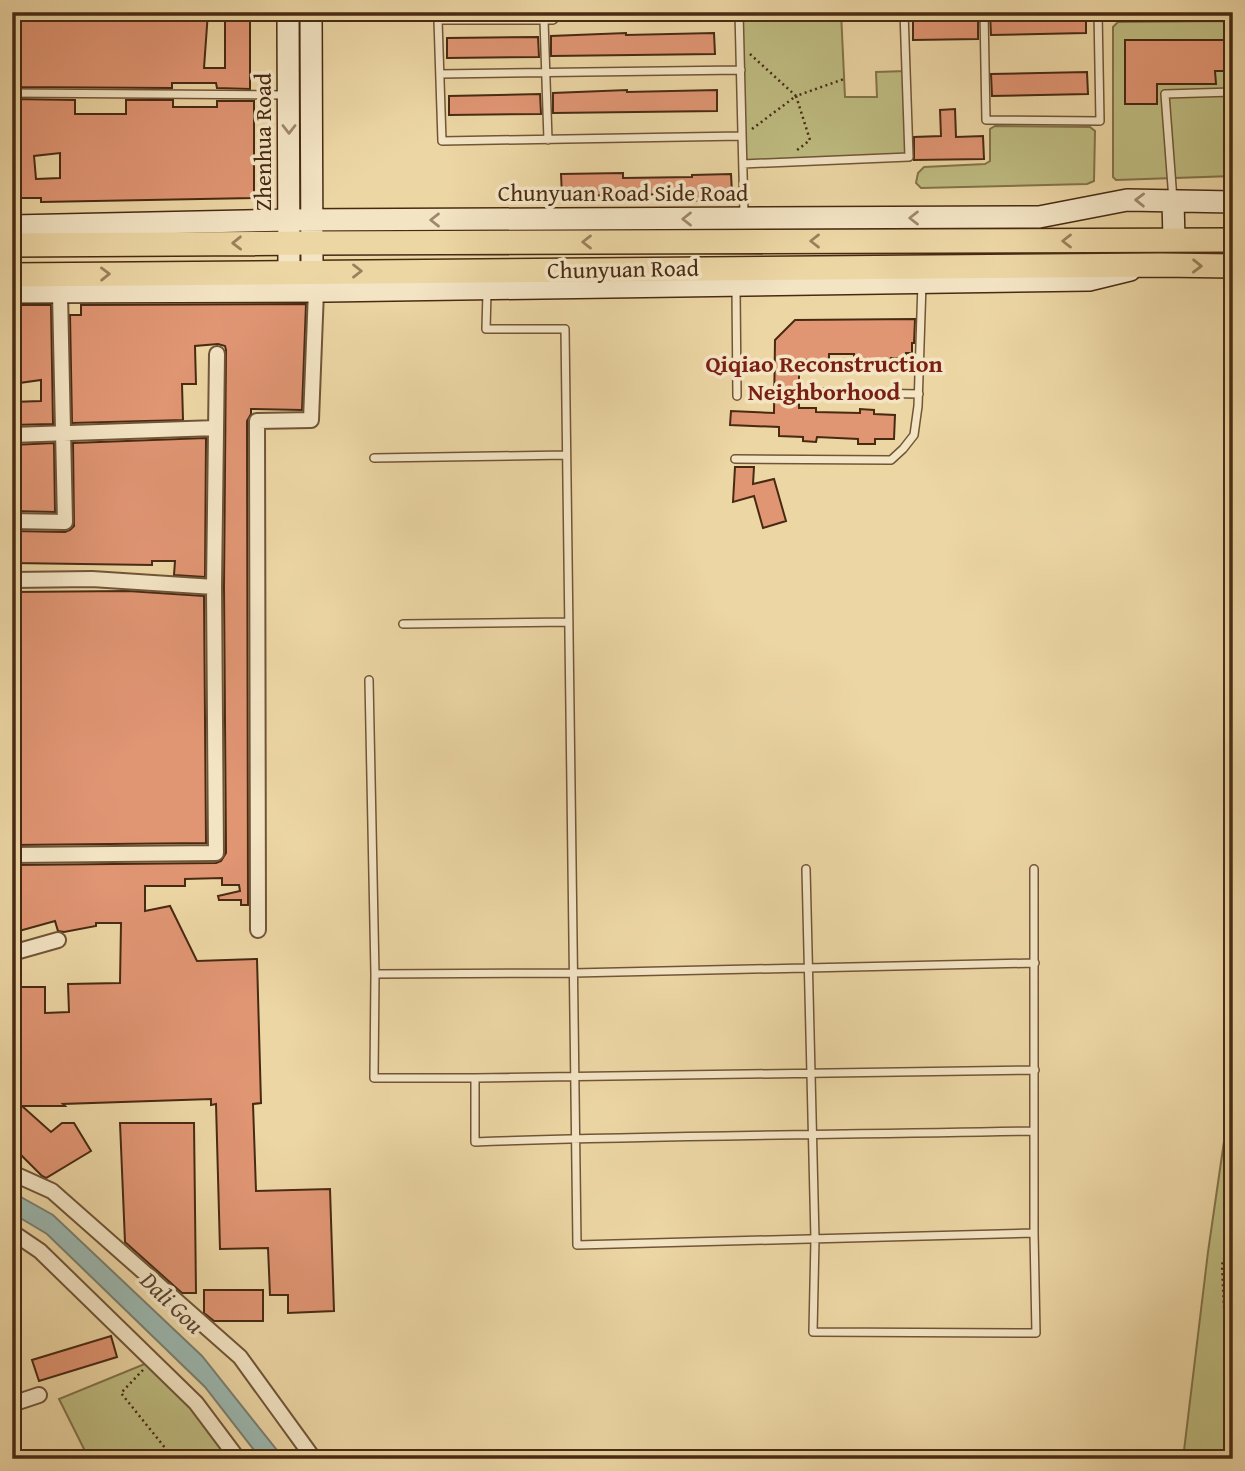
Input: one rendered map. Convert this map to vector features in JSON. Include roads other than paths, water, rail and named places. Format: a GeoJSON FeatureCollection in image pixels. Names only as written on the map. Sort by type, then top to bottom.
{"type":"FeatureCollection","features":[{"type":"Feature","properties":{"kind":"main road","name":"Chunyuan Road"},"geometry":{"type":"LineString","coordinates":[[12,245],[313,231],[472,231],[739,242],[1233,240]]}},
{"type":"Feature","properties":{"kind":"main road","name":"Chunyuan Road"},"geometry":{"type":"LineString","coordinates":[[12,275],[60,283],[213,282],[289,272],[314,281],[487,280],[923,275],[1149,265],[1233,266]]}},
{"type":"Feature","properties":{"kind":"street"},"geometry":{"type":"LineString","coordinates":[[276,12],[277,64],[289,88]]}},
{"type":"Feature","properties":{"kind":"street","name":"Zhenhua Road"},"geometry":{"type":"LineString","coordinates":[[288,12],[289,272]]}},
{"type":"Feature","properties":{"kind":"street"},"geometry":{"type":"LineString","coordinates":[[258,930],[257,421],[311,420],[314,281],[311,12]]}},
{"type":"Feature","properties":{"kind":"street"},"geometry":{"type":"LineString","coordinates":[[312,81],[319,51],[318,12]]}},
{"type":"Feature","properties":{"kind":"street","name":"Chunyuan Road Side Road"},"geometry":{"type":"LineString","coordinates":[[472,231],[744,219],[1039,218],[1127,200],[1233,202]]}},
{"type":"Feature","properties":{"kind":"street"},"geometry":{"type":"LineString","coordinates":[[1173,201],[1174,240]]}},
{"type":"Feature","properties":{"kind":"street"},"geometry":{"type":"LineString","coordinates":[[739,242],[744,219]]}},
{"type":"Feature","properties":{"kind":"street"},"geometry":{"type":"LineString","coordinates":[[12,226],[290,232]]}},
{"type":"Feature","properties":{"kind":"street"},"geometry":{"type":"LineString","coordinates":[[213,282],[314,281]]}},
{"type":"Feature","properties":{"kind":"street"},"geometry":{"type":"LineString","coordinates":[[12,292],[60,283],[65,522],[12,521]]}},
{"type":"Feature","properties":{"kind":"street"},"geometry":{"type":"LineString","coordinates":[[12,855],[216,853],[214,587],[217,354]]}},
{"type":"Feature","properties":{"kind":"street"},"geometry":{"type":"LineString","coordinates":[[12,435],[216,428]]}},
{"type":"Feature","properties":{"kind":"street"},"geometry":{"type":"LineString","coordinates":[[12,580],[92,579],[214,587]]}},
{"type":"Feature","properties":{"kind":"street"},"geometry":{"type":"LineString","coordinates":[[12,953],[58,940]]}},
{"type":"Feature","properties":{"kind":"street"},"geometry":{"type":"LineString","coordinates":[[12,1173],[52,1191],[240,1357],[314,1459]]}},
{"type":"Feature","properties":{"kind":"street"},"geometry":{"type":"LineString","coordinates":[[12,1233],[40,1251],[196,1403],[238,1459]]}},
{"type":"Feature","properties":{"kind":"street"},"geometry":{"type":"LineString","coordinates":[[12,1404],[38,1395]]}},
{"type":"Feature","properties":{"kind":"lane"},"geometry":{"type":"LineString","coordinates":[[561,12],[553,20],[438,20],[443,141],[742,136]]}},
{"type":"Feature","properties":{"kind":"lane"},"geometry":{"type":"LineString","coordinates":[[739,12],[744,219]]}},
{"type":"Feature","properties":{"kind":"lane"},"geometry":{"type":"LineString","coordinates":[[743,164],[909,157],[904,12]]}},
{"type":"Feature","properties":{"kind":"lane"},"geometry":{"type":"LineString","coordinates":[[984,12],[986,120],[1100,121],[1098,12]]}},
{"type":"Feature","properties":{"kind":"lane"},"geometry":{"type":"LineString","coordinates":[[544,20],[548,140]]}},
{"type":"Feature","properties":{"kind":"lane"},"geometry":{"type":"LineString","coordinates":[[440,74],[741,70]]}},
{"type":"Feature","properties":{"kind":"lane"},"geometry":{"type":"LineString","coordinates":[[12,93],[289,88]]}},
{"type":"Feature","properties":{"kind":"lane"},"geometry":{"type":"LineString","coordinates":[[1173,201],[1166,94],[1233,92]]}},
{"type":"Feature","properties":{"kind":"lane"},"geometry":{"type":"LineString","coordinates":[[735,459],[891,460],[903,449],[914,435],[919,394],[923,275]]}},
{"type":"Feature","properties":{"kind":"lane"},"geometry":{"type":"LineString","coordinates":[[736,277],[737,396]]}},
{"type":"Feature","properties":{"kind":"lane"},"geometry":{"type":"LineString","coordinates":[[487,280],[486,329],[565,329],[577,1245],[1034,1233]]}},
{"type":"Feature","properties":{"kind":"lane"},"geometry":{"type":"LineString","coordinates":[[810,392],[919,394]]}},
{"type":"Feature","properties":{"kind":"lane"},"geometry":{"type":"LineString","coordinates":[[374,457],[566,455]]}},
{"type":"Feature","properties":{"kind":"lane"},"geometry":{"type":"LineString","coordinates":[[404,624],[569,622]]}},
{"type":"Feature","properties":{"kind":"lane"},"geometry":{"type":"LineString","coordinates":[[369,680],[375,974],[374,1078],[1035,1070]]}},
{"type":"Feature","properties":{"kind":"lane"},"geometry":{"type":"LineString","coordinates":[[806,869],[815,1239],[813,1332],[1036,1333],[1034,869]]}},
{"type":"Feature","properties":{"kind":"lane"},"geometry":{"type":"LineString","coordinates":[[375,974],[573,973],[1035,962]]}},
{"type":"Feature","properties":{"kind":"lane"},"geometry":{"type":"LineString","coordinates":[[475,1078],[475,1142],[1034,1131]]}},
{"type":"Feature","properties":{"kind":"water"},"geometry":{"type":"Polygon","coordinates":[[[12,1192],[53,1215],[202,1356],[284,1459],[261,1459],[205,1387],[47,1234],[12,1213],[12,1192]]]}},
{"type":"Feature","properties":{"kind":"district","name":"Qiqiao Reconstruction Neighborhood"},"geometry":{"type":"Point","coordinates":[824,378]}},
{"type":"Feature","properties":{"kind":"water label","name":"Dali Gou"},"geometry":{"type":"Point","coordinates":[172,1303]}}]}
